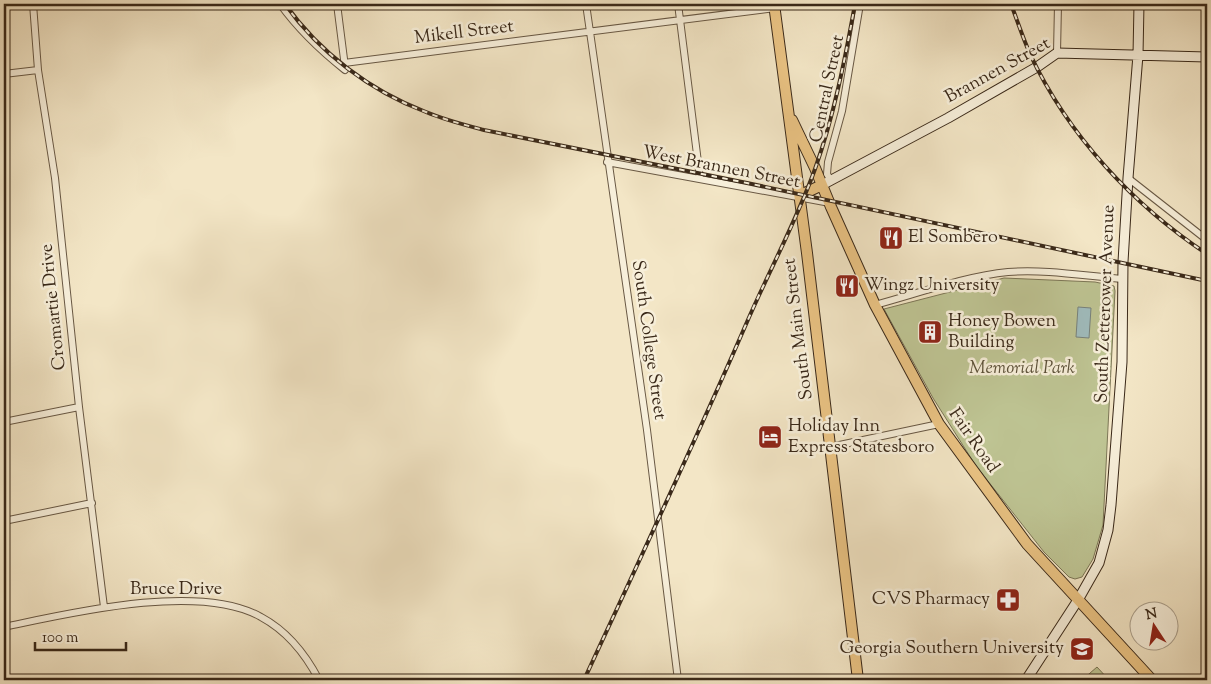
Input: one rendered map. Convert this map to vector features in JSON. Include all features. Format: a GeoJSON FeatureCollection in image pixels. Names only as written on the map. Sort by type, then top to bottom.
{"type":"FeatureCollection","features":[{"type":"Feature","properties":{"kind":"main road","name":"South Main Street"},"geometry":{"type":"LineString","coordinates":[[775,6],[858,680]]}},
{"type":"Feature","properties":{"kind":"main road","name":"Fair Road"},"geometry":{"type":"LineString","coordinates":[[789,112],[826,183],[830,204],[875,305],[940,424],[1027,544],[1152,680]]}},
{"type":"Feature","properties":{"kind":"main road"},"geometry":{"type":"LineString","coordinates":[[799,196],[826,183]]}},
{"type":"Feature","properties":{"kind":"street","name":"Cromartie Drive"},"geometry":{"type":"LineString","coordinates":[[33,4],[38,70],[56,178],[79,407],[104,607]]}},
{"type":"Feature","properties":{"kind":"street"},"geometry":{"type":"LineString","coordinates":[[280,4],[289,17],[318,48],[345,70],[337,4]]}},
{"type":"Feature","properties":{"kind":"street","name":"South College Street"},"geometry":{"type":"LineString","coordinates":[[586,4],[607,162],[647,430],[678,680]]}},
{"type":"Feature","properties":{"kind":"street"},"geometry":{"type":"LineString","coordinates":[[678,4],[700,178]]}},
{"type":"Feature","properties":{"kind":"street","name":"Central Street"},"geometry":{"type":"LineString","coordinates":[[826,183],[828,162],[842,111],[860,4]]}},
{"type":"Feature","properties":{"kind":"street"},"geometry":{"type":"LineString","coordinates":[[1057,53],[1058,4]]}},
{"type":"Feature","properties":{"kind":"street","name":"South Zetterower Avenue"},"geometry":{"type":"LineString","coordinates":[[1026,679],[1078,600],[1099,563],[1108,530],[1122,362],[1122,279],[1140,4]]}},
{"type":"Feature","properties":{"kind":"street","name":"Mikell Street"},"geometry":{"type":"LineString","coordinates":[[344,62],[589,32],[775,6]]}},
{"type":"Feature","properties":{"kind":"street","name":"Brannen Street"},"geometry":{"type":"LineString","coordinates":[[826,183],[1037,67],[1057,53],[1207,57]]}},
{"type":"Feature","properties":{"kind":"street"},"geometry":{"type":"LineString","coordinates":[[4,74],[38,70]]}},
{"type":"Feature","properties":{"kind":"street","name":"West Brannen Street"},"geometry":{"type":"LineString","coordinates":[[607,162],[799,196],[830,204]]}},
{"type":"Feature","properties":{"kind":"street"},"geometry":{"type":"LineString","coordinates":[[1128,178],[1207,240]]}},
{"type":"Feature","properties":{"kind":"street"},"geometry":{"type":"LineString","coordinates":[[875,305],[979,277],[1008,272],[1052,272],[1122,279]]}},
{"type":"Feature","properties":{"kind":"street"},"geometry":{"type":"LineString","coordinates":[[4,422],[79,407]]}},
{"type":"Feature","properties":{"kind":"street"},"geometry":{"type":"LineString","coordinates":[[830,448],[940,424]]}},
{"type":"Feature","properties":{"kind":"street"},"geometry":{"type":"LineString","coordinates":[[4,521],[92,503]]}},
{"type":"Feature","properties":{"kind":"street","name":"Bruce Drive"},"geometry":{"type":"LineString","coordinates":[[4,627],[104,607],[170,602],[226,604],[261,616],[293,642],[302,652],[319,680]]}},
{"type":"Feature","properties":{"kind":"street"},"geometry":{"type":"LineString","coordinates":[[1012,680],[1026,679]]}},
{"type":"Feature","properties":{"kind":"green space","name":"Memorial Park"},"geometry":{"type":"Polygon","coordinates":[[[1004,278],[1095,282],[1114,286],[1103,525],[1093,559],[1082,577],[1075,579],[1069,577],[1044,552],[976,466],[933,398],[884,309],[1004,278]]]}},
{"type":"Feature","properties":{"kind":"green space"},"geometry":{"type":"Polygon","coordinates":[[[1097,667],[1109,680],[1082,680],[1097,667]]]}},
{"type":"Feature","properties":{"kind":"water"},"geometry":{"type":"Polygon","coordinates":[[[1078,307],[1091,308],[1089,338],[1076,337],[1078,307]]]}},
{"type":"Feature","properties":{"kind":"railway"},"geometry":{"type":"LineString","coordinates":[[285,4],[314,38],[347,68],[385,93],[433,115],[455,122],[484,130],[747,183],[1207,281]]}},
{"type":"Feature","properties":{"kind":"railway"},"geometry":{"type":"LineString","coordinates":[[584,680],[808,189],[822,149],[833,108],[855,4]]}},
{"type":"Feature","properties":{"kind":"railway"},"geometry":{"type":"LineString","coordinates":[[1011,4],[1030,54],[1045,84],[1083,140],[1128,191],[1180,235],[1207,254]]}},
{"type":"Feature","properties":{"kind":"place","name":"El Sombero"},"geometry":{"type":"Point","coordinates":[891,238]}},
{"type":"Feature","properties":{"kind":"place","name":"Wingz University"},"geometry":{"type":"Point","coordinates":[847,286]}},
{"type":"Feature","properties":{"kind":"place","name":"Honey Bowen Building"},"geometry":{"type":"Point","coordinates":[930,332]}},
{"type":"Feature","properties":{"kind":"place","name":"Holiday Inn Express Statesboro"},"geometry":{"type":"Point","coordinates":[770,437]}},
{"type":"Feature","properties":{"kind":"place","name":"CVS Pharmacy"},"geometry":{"type":"Point","coordinates":[1008,600]}},
{"type":"Feature","properties":{"kind":"place","name":"Georgia Southern University"},"geometry":{"type":"Point","coordinates":[1082,649]}}]}
